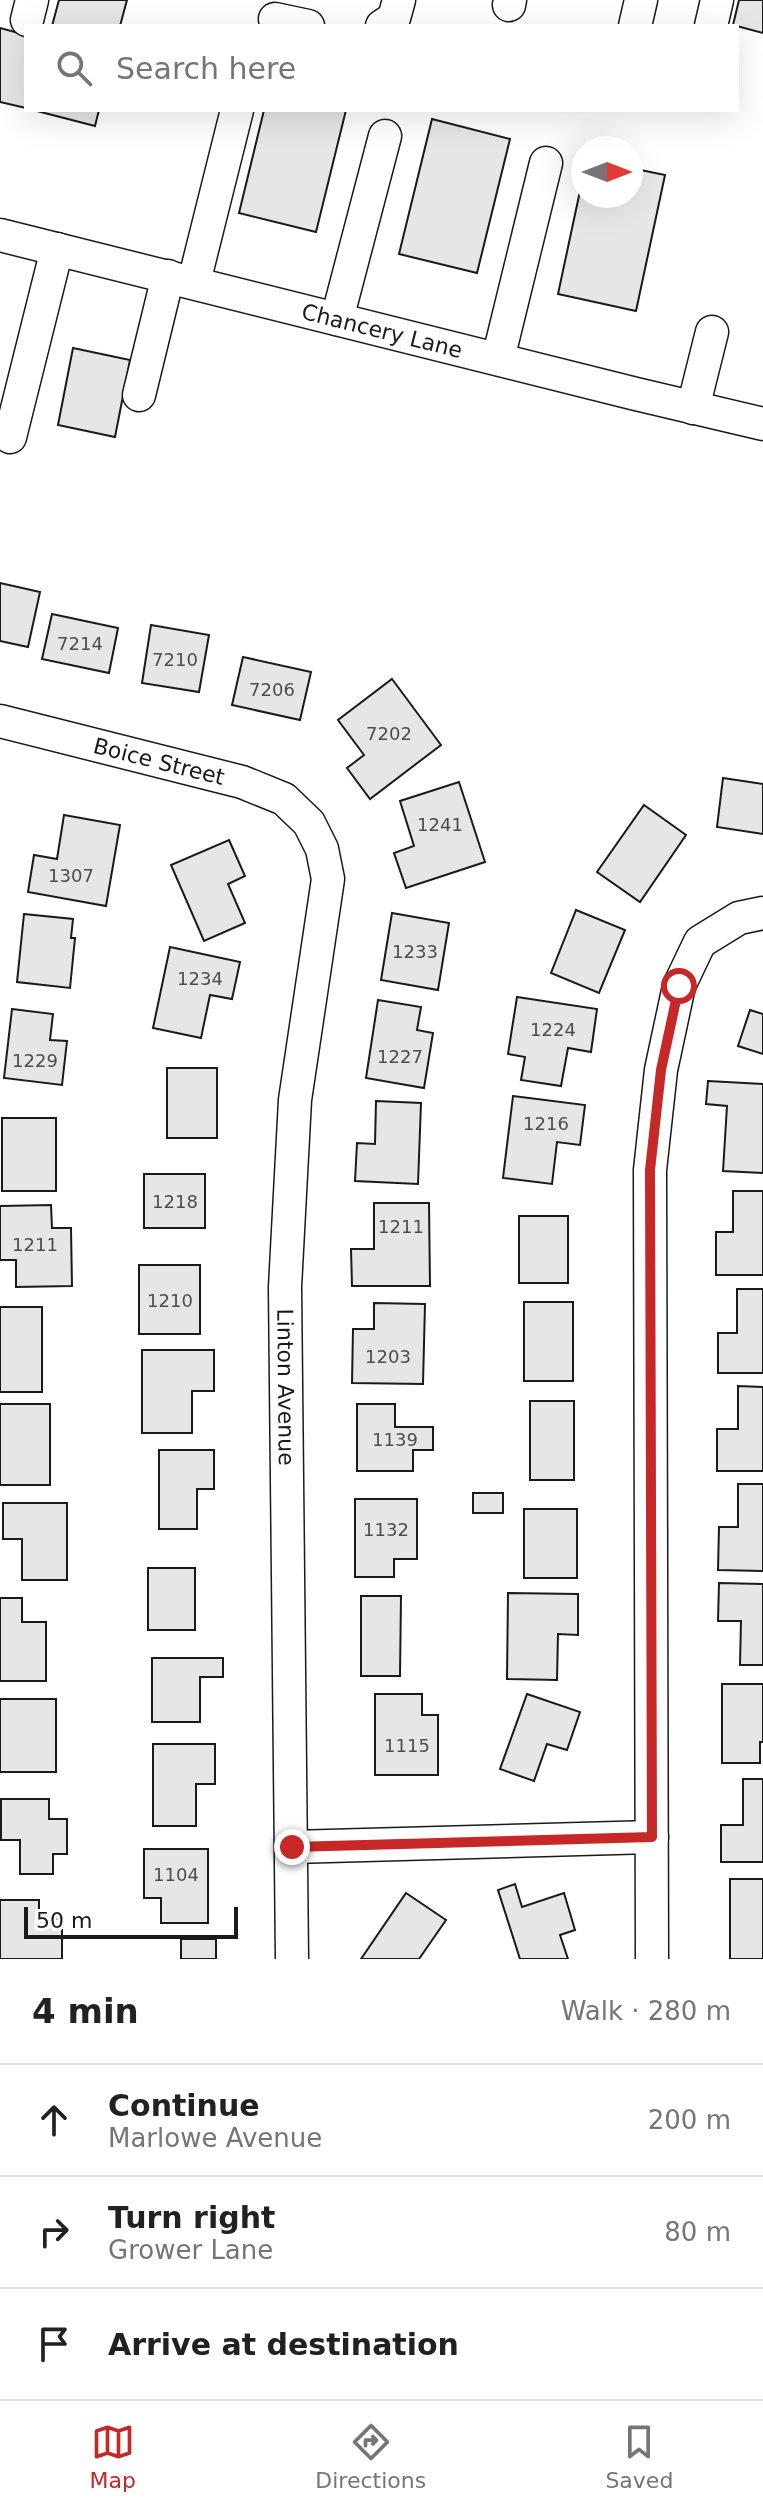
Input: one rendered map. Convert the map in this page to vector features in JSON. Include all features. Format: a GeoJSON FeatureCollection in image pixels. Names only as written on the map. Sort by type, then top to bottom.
{"type":"FeatureCollection","features":[{"type":"Feature","properties":{"kind":"street"},"geometry":{"type":"LineString","coordinates":[[385,24],[394,18],[399,0]]}},
{"type":"Feature","properties":{"kind":"street"},"geometry":{"type":"LineString","coordinates":[[635,24],[641,0]]}},
{"type":"Feature","properties":{"kind":"street"},"geometry":{"type":"LineString","coordinates":[[711,24],[717,0]]}},
{"type":"Feature","properties":{"kind":"street"},"geometry":{"type":"LineString","coordinates":[[276,15],[302,24]]}},
{"type":"Feature","properties":{"kind":"street"},"geometry":{"type":"LineString","coordinates":[[139,395],[236,112]]}},
{"type":"Feature","properties":{"kind":"street"},"geometry":{"type":"LineString","coordinates":[[337,319],[385,136]]}},
{"type":"Feature","properties":{"kind":"street"},"geometry":{"type":"LineString","coordinates":[[498,359],[546,163]]}},
{"type":"Feature","properties":{"kind":"street","name":"Chancery Lane"},"geometry":{"type":"LineString","coordinates":[[0,235],[763,424]]}},
{"type":"Feature","properties":{"kind":"street"},"geometry":{"type":"LineString","coordinates":[[10,437],[57,249]]}},
{"type":"Feature","properties":{"kind":"street"},"geometry":{"type":"LineString","coordinates":[[693,408],[712,332]]}},
{"type":"Feature","properties":{"kind":"street","name":"Boice Street"},"geometry":{"type":"LineString","coordinates":[[0,721],[242,782],[284,799],[309,823]]}},
{"type":"Feature","properties":{"kind":"street","name":"Linton Avenue"},"geometry":{"type":"LineString","coordinates":[[292,1959],[285,1287],[295,1100],[328,879],[322,849],[309,823]]}},
{"type":"Feature","properties":{"kind":"street"},"geometry":{"type":"LineString","coordinates":[[652,1959],[650,1170],[661,1070],[679,986],[700,942],[739,918],[763,913]]}},
{"type":"Feature","properties":{"kind":"street"},"geometry":{"type":"LineString","coordinates":[[292,1847],[652,1837]]}},
{"type":"Feature","properties":{"kind":"building"},"geometry":{"type":"Polygon","coordinates":[[[59,0],[127,0],[121,24],[53,24],[59,0]]]}},
{"type":"Feature","properties":{"kind":"building"},"geometry":{"type":"Polygon","coordinates":[[[739,0],[763,0],[763,33],[733,24],[739,0]]]}},
{"type":"Feature","properties":{"kind":"building"},"geometry":{"type":"Polygon","coordinates":[[[0,28],[24,34],[24,108],[0,102],[0,28]]]}},
{"type":"Feature","properties":{"kind":"building"},"geometry":{"type":"Polygon","coordinates":[[[41,112],[98,112],[95,126],[41,112]]]}},
{"type":"Feature","properties":{"kind":"building"},"geometry":{"type":"Polygon","coordinates":[[[264,112],[346,112],[316,232],[239,213],[264,112]]]}},
{"type":"Feature","properties":{"kind":"building"},"geometry":{"type":"Polygon","coordinates":[[[432,119],[510,139],[477,273],[399,254],[432,119]]]}},
{"type":"Feature","properties":{"kind":"building"},"geometry":{"type":"Polygon","coordinates":[[[643,170],[665,175],[636,311],[558,294],[576,208],[643,208],[643,170]]]}},
{"type":"Feature","properties":{"kind":"building"},"geometry":{"type":"Polygon","coordinates":[[[73,348],[130,360],[115,437],[58,425],[73,348]]]}},
{"type":"Feature","properties":{"kind":"building"},"geometry":{"type":"Polygon","coordinates":[[[0,583],[40,592],[28,647],[0,641],[0,583]]]}},
{"type":"Feature","properties":{"kind":"building"},"geometry":{"type":"Polygon","coordinates":[[[52,614],[118,628],[109,673],[42,659],[52,614]]]}},
{"type":"Feature","properties":{"kind":"building"},"geometry":{"type":"Polygon","coordinates":[[[151,625],[209,635],[199,692],[142,683],[151,625]]]}},
{"type":"Feature","properties":{"kind":"building"},"geometry":{"type":"Polygon","coordinates":[[[243,657],[311,672],[300,720],[232,705],[243,657]]]}},
{"type":"Feature","properties":{"kind":"building"},"geometry":{"type":"Polygon","coordinates":[[[392,679],[441,745],[370,799],[347,768],[364,755],[338,720],[392,679]]]}},
{"type":"Feature","properties":{"kind":"building"},"geometry":{"type":"Polygon","coordinates":[[[723,778],[763,784],[763,834],[717,827],[723,778]]]}},
{"type":"Feature","properties":{"kind":"building"},"geometry":{"type":"Polygon","coordinates":[[[459,782],[485,862],[406,888],[394,853],[414,846],[400,801],[459,782]]]}},
{"type":"Feature","properties":{"kind":"building"},"geometry":{"type":"Polygon","coordinates":[[[644,805],[686,835],[640,902],[597,872],[644,805]]]}},
{"type":"Feature","properties":{"kind":"building"},"geometry":{"type":"Polygon","coordinates":[[[64,815],[120,825],[106,906],[28,892],[34,855],[57,859],[64,815]]]}},
{"type":"Feature","properties":{"kind":"building"},"geometry":{"type":"Polygon","coordinates":[[[229,840],[245,876],[228,884],[245,923],[204,941],[171,865],[229,840]]]}},
{"type":"Feature","properties":{"kind":"building"},"geometry":{"type":"Polygon","coordinates":[[[576,910],[625,930],[599,993],[551,973],[576,910]]]}},
{"type":"Feature","properties":{"kind":"building"},"geometry":{"type":"Polygon","coordinates":[[[392,913],[449,923],[438,990],[381,980],[392,913]]]}},
{"type":"Feature","properties":{"kind":"building"},"geometry":{"type":"Polygon","coordinates":[[[24,914],[73,919],[71,938],[75,938],[70,988],[17,982],[24,914]]]}},
{"type":"Feature","properties":{"kind":"building"},"geometry":{"type":"Polygon","coordinates":[[[170,947],[240,962],[232,999],[210,995],[201,1038],[153,1028],[170,947]]]}},
{"type":"Feature","properties":{"kind":"building"},"geometry":{"type":"Polygon","coordinates":[[[517,997],[597,1009],[591,1052],[568,1048],[561,1086],[521,1080],[525,1057],[508,1054],[517,997]]]}},
{"type":"Feature","properties":{"kind":"building"},"geometry":{"type":"Polygon","coordinates":[[[378,1000],[421,1007],[417,1030],[433,1033],[424,1088],[366,1078],[378,1000]]]}},
{"type":"Feature","properties":{"kind":"building"},"geometry":{"type":"Polygon","coordinates":[[[12,1009],[53,1014],[50,1040],[67,1041],[62,1085],[4,1078],[12,1009]]]}},
{"type":"Feature","properties":{"kind":"building"},"geometry":{"type":"Polygon","coordinates":[[[750,1010],[763,1014],[763,1054],[738,1046],[750,1010]]]}},
{"type":"Feature","properties":{"kind":"building"},"geometry":{"type":"Polygon","coordinates":[[[167,1068],[217,1068],[217,1138],[167,1138],[167,1068]]]}},
{"type":"Feature","properties":{"kind":"building"},"geometry":{"type":"Polygon","coordinates":[[[708,1081],[763,1084],[763,1173],[723,1171],[727,1106],[706,1104],[708,1081]]]}},
{"type":"Feature","properties":{"kind":"building"},"geometry":{"type":"Polygon","coordinates":[[[513,1096],[585,1105],[580,1145],[557,1142],[552,1184],[503,1178],[513,1096]]]}},
{"type":"Feature","properties":{"kind":"building"},"geometry":{"type":"Polygon","coordinates":[[[376,1101],[421,1103],[418,1184],[355,1181],[357,1143],[375,1144],[376,1101]]]}},
{"type":"Feature","properties":{"kind":"building"},"geometry":{"type":"Polygon","coordinates":[[[2,1118],[56,1118],[56,1191],[2,1191],[2,1118]]]}},
{"type":"Feature","properties":{"kind":"building"},"geometry":{"type":"Polygon","coordinates":[[[144,1174],[205,1174],[205,1228],[144,1228],[144,1174]]]}},
{"type":"Feature","properties":{"kind":"building"},"geometry":{"type":"Polygon","coordinates":[[[733,1191],[763,1191],[763,1275],[716,1275],[716,1232],[733,1232],[733,1191]]]}},
{"type":"Feature","properties":{"kind":"building"},"geometry":{"type":"Polygon","coordinates":[[[374,1203],[429,1203],[430,1286],[352,1286],[351,1249],[374,1249],[374,1203]]]}},
{"type":"Feature","properties":{"kind":"building"},"geometry":{"type":"Polygon","coordinates":[[[51,1205],[52,1228],[71,1228],[72,1286],[16,1287],[16,1260],[0,1260],[0,1206],[51,1205]]]}},
{"type":"Feature","properties":{"kind":"building"},"geometry":{"type":"Polygon","coordinates":[[[519,1216],[568,1216],[568,1283],[519,1283],[519,1216]]]}},
{"type":"Feature","properties":{"kind":"building"},"geometry":{"type":"Polygon","coordinates":[[[139,1265],[200,1265],[200,1334],[139,1334],[139,1265]]]}},
{"type":"Feature","properties":{"kind":"building"},"geometry":{"type":"Polygon","coordinates":[[[737,1289],[763,1289],[763,1373],[718,1373],[718,1333],[737,1333],[737,1289]]]}},
{"type":"Feature","properties":{"kind":"building"},"geometry":{"type":"Polygon","coordinates":[[[524,1302],[573,1302],[573,1381],[524,1381],[524,1302]]]}},
{"type":"Feature","properties":{"kind":"building"},"geometry":{"type":"Polygon","coordinates":[[[374,1303],[425,1304],[423,1384],[352,1383],[353,1329],[374,1329],[374,1303]]]}},
{"type":"Feature","properties":{"kind":"building"},"geometry":{"type":"Polygon","coordinates":[[[0,1307],[42,1307],[42,1392],[0,1392],[0,1307]]]}},
{"type":"Feature","properties":{"kind":"building"},"geometry":{"type":"Polygon","coordinates":[[[142,1350],[214,1350],[214,1391],[192,1391],[192,1433],[142,1433],[142,1350]]]}},
{"type":"Feature","properties":{"kind":"building"},"geometry":{"type":"Polygon","coordinates":[[[738,1386],[763,1387],[763,1471],[717,1471],[717,1429],[738,1429],[738,1386]]]}},
{"type":"Feature","properties":{"kind":"building"},"geometry":{"type":"Polygon","coordinates":[[[530,1401],[574,1401],[574,1480],[530,1480],[530,1401]]]}},
{"type":"Feature","properties":{"kind":"building"},"geometry":{"type":"Polygon","coordinates":[[[0,1404],[50,1404],[50,1485],[0,1485],[0,1404]]]}},
{"type":"Feature","properties":{"kind":"building"},"geometry":{"type":"Polygon","coordinates":[[[357,1404],[395,1404],[395,1427],[433,1427],[433,1450],[413,1450],[413,1471],[357,1471],[357,1404]]]}},
{"type":"Feature","properties":{"kind":"building"},"geometry":{"type":"Polygon","coordinates":[[[159,1450],[214,1450],[214,1489],[197,1489],[197,1529],[159,1529],[159,1450]]]}},
{"type":"Feature","properties":{"kind":"building"},"geometry":{"type":"Polygon","coordinates":[[[738,1484],[763,1484],[763,1571],[718,1570],[719,1527],[738,1527],[738,1484]]]}},
{"type":"Feature","properties":{"kind":"building"},"geometry":{"type":"Polygon","coordinates":[[[473,1493],[503,1493],[503,1513],[473,1513],[473,1493]]]}},
{"type":"Feature","properties":{"kind":"building"},"geometry":{"type":"Polygon","coordinates":[[[355,1499],[417,1499],[417,1559],[394,1559],[394,1577],[355,1577],[355,1499]]]}},
{"type":"Feature","properties":{"kind":"building"},"geometry":{"type":"Polygon","coordinates":[[[3,1503],[67,1503],[67,1580],[22,1580],[22,1539],[3,1539],[3,1503]]]}},
{"type":"Feature","properties":{"kind":"building"},"geometry":{"type":"Polygon","coordinates":[[[524,1509],[577,1509],[577,1578],[524,1578],[524,1509]]]}},
{"type":"Feature","properties":{"kind":"building"},"geometry":{"type":"Polygon","coordinates":[[[148,1568],[195,1568],[195,1630],[148,1630],[148,1568]]]}},
{"type":"Feature","properties":{"kind":"building"},"geometry":{"type":"Polygon","coordinates":[[[719,1583],[763,1584],[763,1665],[740,1665],[741,1621],[718,1621],[719,1583]]]}},
{"type":"Feature","properties":{"kind":"building"},"geometry":{"type":"Polygon","coordinates":[[[508,1593],[578,1594],[578,1635],[558,1634],[557,1680],[507,1679],[508,1593]]]}},
{"type":"Feature","properties":{"kind":"building"},"geometry":{"type":"Polygon","coordinates":[[[361,1596],[401,1596],[400,1676],[361,1676],[361,1596]]]}},
{"type":"Feature","properties":{"kind":"building"},"geometry":{"type":"Polygon","coordinates":[[[0,1598],[22,1598],[22,1622],[46,1622],[46,1681],[0,1681],[0,1598]]]}},
{"type":"Feature","properties":{"kind":"building"},"geometry":{"type":"Polygon","coordinates":[[[152,1658],[223,1658],[223,1677],[200,1677],[200,1722],[152,1722],[152,1658]]]}},
{"type":"Feature","properties":{"kind":"building"},"geometry":{"type":"Polygon","coordinates":[[[722,1684],[763,1684],[760,1763],[722,1763],[722,1684]]]}},
{"type":"Feature","properties":{"kind":"building"},"geometry":{"type":"Polygon","coordinates":[[[375,1694],[422,1694],[422,1715],[438,1715],[438,1775],[375,1775],[375,1694]]]}},
{"type":"Feature","properties":{"kind":"building"},"geometry":{"type":"Polygon","coordinates":[[[527,1694],[580,1712],[567,1750],[547,1744],[534,1781],[500,1769],[527,1694]]]}},
{"type":"Feature","properties":{"kind":"building"},"geometry":{"type":"Polygon","coordinates":[[[0,1699],[56,1699],[56,1772],[0,1772],[0,1699]]]}},
{"type":"Feature","properties":{"kind":"building"},"geometry":{"type":"Polygon","coordinates":[[[153,1744],[215,1744],[215,1784],[196,1784],[196,1826],[153,1826],[153,1744]]]}},
{"type":"Feature","properties":{"kind":"building"},"geometry":{"type":"Polygon","coordinates":[[[743,1779],[763,1779],[763,1862],[721,1862],[721,1825],[743,1825],[743,1779]]]}},
{"type":"Feature","properties":{"kind":"building"},"geometry":{"type":"Polygon","coordinates":[[[1,1799],[49,1799],[49,1819],[67,1819],[67,1854],[53,1854],[53,1874],[20,1874],[20,1840],[1,1840],[1,1799]]]}},
{"type":"Feature","properties":{"kind":"building"},"geometry":{"type":"Polygon","coordinates":[[[144,1849],[208,1849],[208,1923],[161,1923],[161,1898],[144,1898],[144,1849]]]}},
{"type":"Feature","properties":{"kind":"building"},"geometry":{"type":"Polygon","coordinates":[[[730,1879],[763,1879],[763,1959],[730,1959],[730,1879]]]}},
{"type":"Feature","properties":{"kind":"building"},"geometry":{"type":"Polygon","coordinates":[[[515,1884],[522,1907],[564,1893],[575,1930],[560,1935],[568,1959],[520,1959],[498,1890],[515,1884]]]}},
{"type":"Feature","properties":{"kind":"building"},"geometry":{"type":"Polygon","coordinates":[[[406,1893],[446,1920],[419,1959],[361,1959],[406,1893]]]}},
{"type":"Feature","properties":{"kind":"building"},"geometry":{"type":"Polygon","coordinates":[[[0,1900],[39,1900],[39,1919],[62,1919],[62,1959],[0,1959],[0,1900]]]}},
{"type":"Feature","properties":{"kind":"building"},"geometry":{"type":"Polygon","coordinates":[[[181,1939],[216,1939],[216,1959],[181,1959],[181,1939]]]}},
{"type":"Feature","properties":{"kind":"route"},"geometry":{"type":"LineString","coordinates":[[292,1847],[652,1837],[650,1170],[661,1070],[679,986]]}}]}
